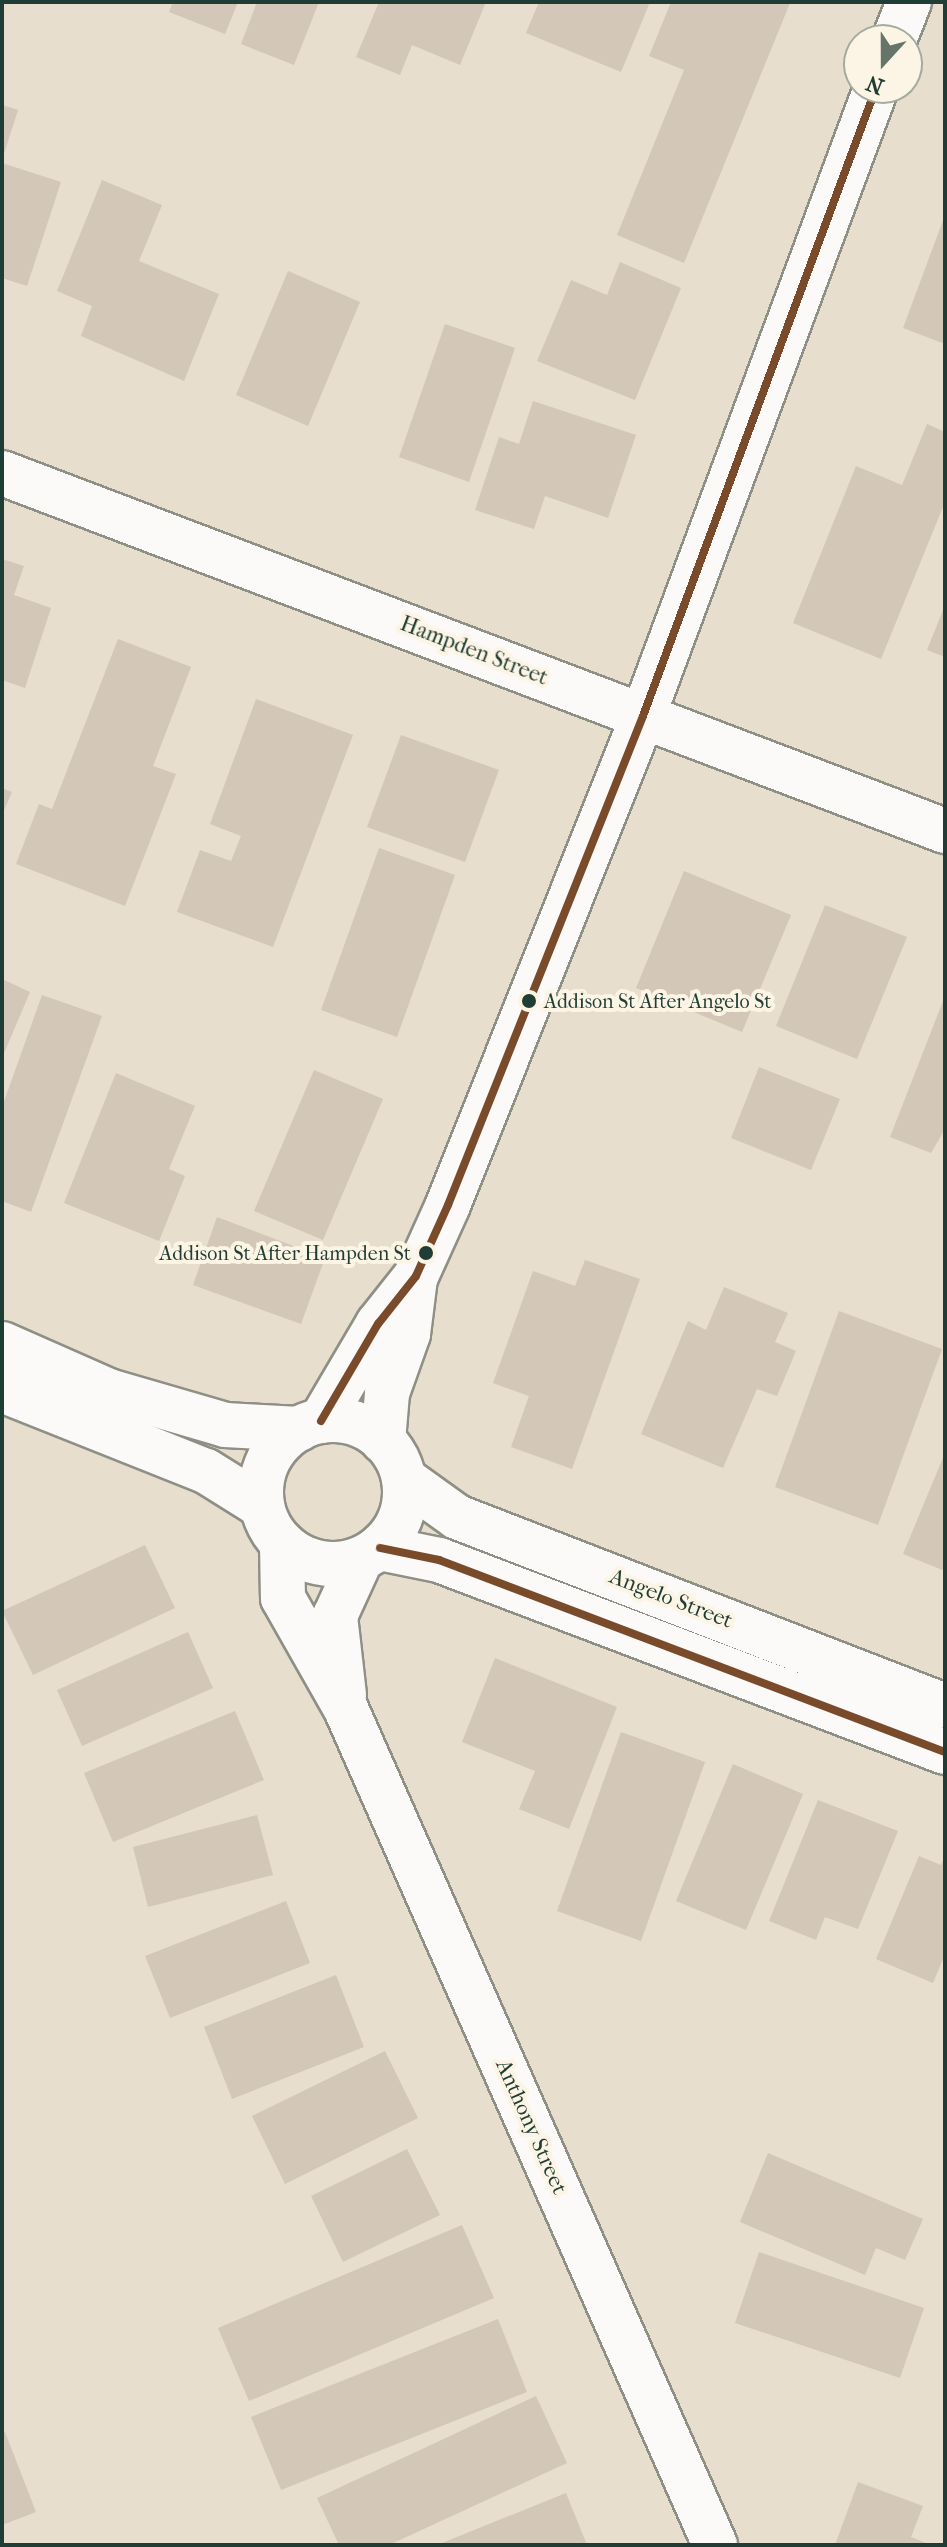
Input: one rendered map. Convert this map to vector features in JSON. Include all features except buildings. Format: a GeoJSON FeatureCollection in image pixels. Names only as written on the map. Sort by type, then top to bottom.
{"type":"FeatureCollection","features":[{"type":"Feature","properties":{"kind":"street"},"geometry":{"type":"LineString","coordinates":[[900,24],[909,2]]}},
{"type":"Feature","properties":{"kind":"street"},"geometry":{"type":"LineString","coordinates":[[383,1441],[387,1393],[408,1334],[416,1276],[643,716],[870,104]]}},
{"type":"Feature","properties":{"kind":"street","name":"Hampden Street"},"geometry":{"type":"LineString","coordinates":[[2,473],[945,831]]}},
{"type":"Feature","properties":{"kind":"street"},"geometry":{"type":"LineString","coordinates":[[272,1525],[268,1462],[310,1425],[378,1324],[416,1276]]}},
{"type":"Feature","properties":{"kind":"street"},"geometry":{"type":"LineString","coordinates":[[2,1344],[109,1391],[225,1425],[365,1427],[383,1441],[404,1479],[401,1517],[370,1554],[319,1563],[206,1471],[2,1390]]}},
{"type":"Feature","properties":{"kind":"street","name":"Angelo Street"},"geometry":{"type":"LineString","coordinates":[[404,1479],[457,1517],[945,1706]]}},
{"type":"Feature","properties":{"kind":"street","name":"Anthony Street"},"geometry":{"type":"LineString","coordinates":[[272,1525],[283,1598],[346,1709],[715,2545]]}},
{"type":"Feature","properties":{"kind":"street","name":"Anthony Street"},"geometry":{"type":"LineString","coordinates":[[346,1709],[335,1616],[370,1554]]}},
{"type":"Feature","properties":{"kind":"street","name":"Angelo Street"},"geometry":{"type":"LineString","coordinates":[[370,1554],[439,1560],[945,1752]]}},
{"type":"Feature","properties":{"kind":"transit line"},"geometry":{"type":"LineString","coordinates":[[321,1421],[378,1324],[416,1276],[448,1205],[643,716],[870,104]]}},
{"type":"Feature","properties":{"kind":"transit line"},"geometry":{"type":"LineString","coordinates":[[380,1548],[439,1560],[945,1752]]}},
{"type":"Feature","properties":{"kind":"place","name":"Addison St After Angelo St"},"geometry":{"type":"Point","coordinates":[529,1001]}},
{"type":"Feature","properties":{"kind":"place","name":"Addison St After Hampden St"},"geometry":{"type":"Point","coordinates":[426,1253]}}]}
